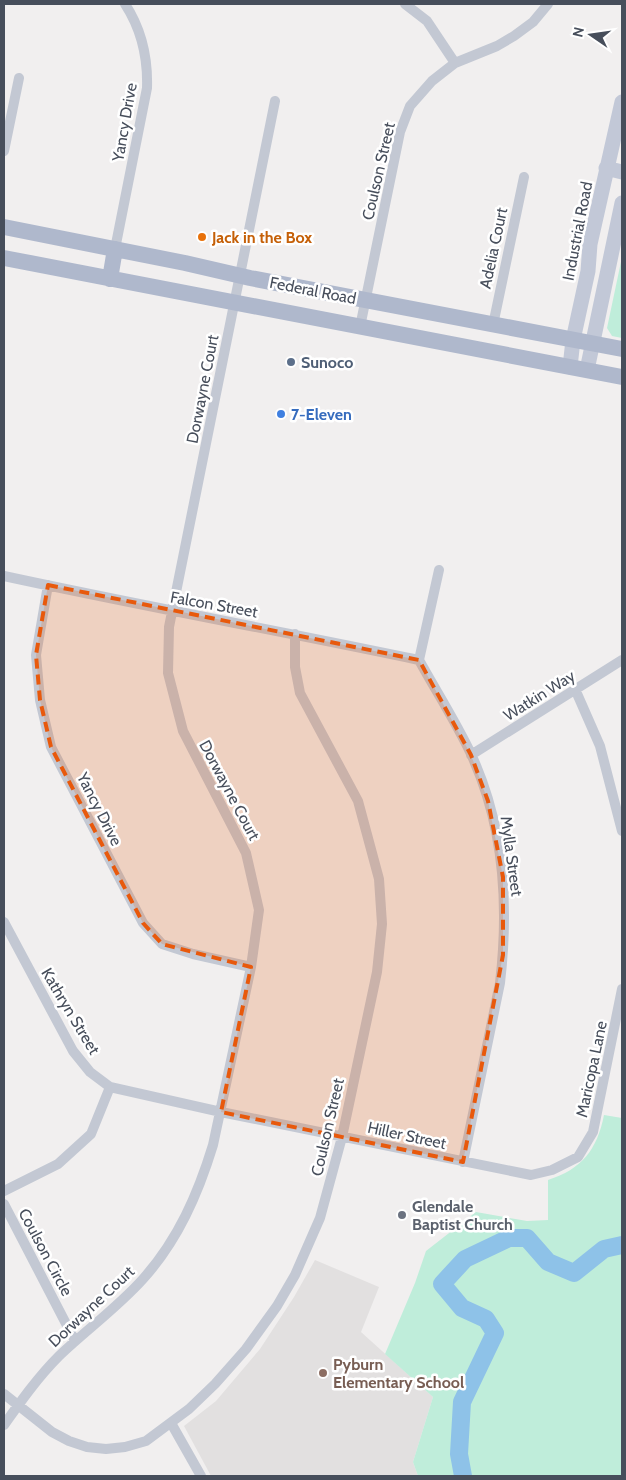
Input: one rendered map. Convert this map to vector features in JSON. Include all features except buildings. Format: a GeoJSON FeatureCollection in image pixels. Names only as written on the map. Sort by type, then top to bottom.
{"type":"FeatureCollection","features":[{"type":"Feature","properties":{"kind":"main road","name":"Federal Road"},"geometry":{"type":"LineString","coordinates":[[4,227],[239,276],[622,349]]}},
{"type":"Feature","properties":{"kind":"main road"},"geometry":{"type":"LineString","coordinates":[[110,279],[115,249]]}},
{"type":"Feature","properties":{"kind":"main road","name":"Federal Road"},"geometry":{"type":"LineString","coordinates":[[4,258],[622,377]]}},
{"type":"Feature","properties":{"kind":"street","name":"Yancy Drive"},"geometry":{"type":"LineString","coordinates":[[115,249],[148,75],[142,39],[133,16],[125,4]]}},
{"type":"Feature","properties":{"kind":"street"},"geometry":{"type":"LineString","coordinates":[[405,4],[427,21],[455,63]]}},
{"type":"Feature","properties":{"kind":"street","name":"Coulson Street"},"geometry":{"type":"LineString","coordinates":[[360,327],[400,132],[410,106],[432,81],[455,63],[497,46],[514,36],[533,22],[548,4]]}},
{"type":"Feature","properties":{"kind":"street"},"geometry":{"type":"LineString","coordinates":[[4,151],[19,78]]}},
{"type":"Feature","properties":{"kind":"street","name":"Dorwayne Court"},"geometry":{"type":"LineString","coordinates":[[4,1425],[57,1358],[100,1321],[144,1278],[177,1233],[205,1173],[221,1112],[251,967],[259,910],[246,852],[183,731],[168,673],[168,645],[234,301],[275,101]]}},
{"type":"Feature","properties":{"kind":"street","name":"Industrial Road"},"geometry":{"type":"LineString","coordinates":[[570,367],[573,340],[588,271],[590,244],[622,102]]}},
{"type":"Feature","properties":{"kind":"street"},"geometry":{"type":"LineString","coordinates":[[606,168],[622,172]]}},
{"type":"Feature","properties":{"kind":"street","name":"Adelia Court"},"geometry":{"type":"LineString","coordinates":[[493,325],[524,177]]}},
{"type":"Feature","properties":{"kind":"street"},"geometry":{"type":"LineString","coordinates":[[587,370],[622,204]]}},
{"type":"Feature","properties":{"kind":"street"},"geometry":{"type":"LineString","coordinates":[[419,660],[439,570]]}},
{"type":"Feature","properties":{"kind":"street","name":"Falcon Street"},"geometry":{"type":"LineString","coordinates":[[4,576],[173,612],[295,634],[419,660]]}},
{"type":"Feature","properties":{"kind":"street","name":"Yancy Drive"},"geometry":{"type":"LineString","coordinates":[[48,585],[36,655],[40,700],[51,747],[143,923],[162,944],[193,954],[251,967]]}},
{"type":"Feature","properties":{"kind":"street","name":"Coulson Street"},"geometry":{"type":"LineString","coordinates":[[18,1405],[52,1432],[69,1441],[87,1447],[106,1449],[125,1447],[146,1441],[189,1409],[215,1384],[246,1349],[277,1306],[295,1275],[320,1218],[342,1137],[377,972],[382,924],[379,879],[358,801],[300,693],[295,667],[295,634]]}},
{"type":"Feature","properties":{"kind":"street","name":"Mylla Street"},"geometry":{"type":"LineString","coordinates":[[419,660],[471,755],[488,801],[495,827],[503,877],[503,956],[500,983],[463,1162]]}},
{"type":"Feature","properties":{"kind":"street","name":"Watkin Way"},"geometry":{"type":"LineString","coordinates":[[471,755],[622,660]]}},
{"type":"Feature","properties":{"kind":"street"},"geometry":{"type":"LineString","coordinates":[[575,689],[600,746],[622,831]]}},
{"type":"Feature","properties":{"kind":"street","name":"Kathryn Street"},"geometry":{"type":"LineString","coordinates":[[4,922],[73,1051],[90,1072],[110,1087],[221,1112]]}},
{"type":"Feature","properties":{"kind":"street","name":"Maricopa Lane"},"geometry":{"type":"LineString","coordinates":[[581,1152],[593,1132],[618,1040],[622,989]]}},
{"type":"Feature","properties":{"kind":"street"},"geometry":{"type":"LineString","coordinates":[[4,1190],[58,1164],[91,1134],[110,1087]]}},
{"type":"Feature","properties":{"kind":"street","name":"Hiller Street"},"geometry":{"type":"LineString","coordinates":[[221,1112],[531,1175],[552,1170],[578,1157],[581,1152]]}},
{"type":"Feature","properties":{"kind":"street","name":"Coulson Circle"},"geometry":{"type":"LineString","coordinates":[[4,1204],[75,1341]]}},
{"type":"Feature","properties":{"kind":"street"},"geometry":{"type":"LineString","coordinates":[[4,1394],[18,1405]]}},
{"type":"Feature","properties":{"kind":"street"},"geometry":{"type":"LineString","coordinates":[[171,1423],[201,1476]]}},
{"type":"Feature","properties":{"kind":"highlighted area"},"geometry":{"type":"Polygon","coordinates":[[[48,585],[419,660],[471,755],[488,801],[503,877],[503,955],[463,1162],[221,1112],[251,967],[162,944],[143,923],[51,747],[40,700],[36,655],[48,585]]]}},
{"type":"Feature","properties":{"kind":"shaded area","name":"Pyburn Elementary School"},"geometry":{"type":"Polygon","coordinates":[[[315,1260],[379,1287],[361,1332],[433,1397],[413,1462],[418,1476],[211,1476],[184,1426],[216,1401],[260,1349],[294,1297],[315,1260]]]}},
{"type":"Feature","properties":{"kind":"green space"},"geometry":{"type":"Polygon","coordinates":[[[622,257],[622,338],[612,336],[607,328],[622,257]]]}},
{"type":"Feature","properties":{"kind":"green space"},"geometry":{"type":"Polygon","coordinates":[[[604,1115],[622,1118],[622,1476],[418,1476],[413,1462],[433,1397],[385,1354],[415,1283],[426,1251],[476,1212],[527,1221],[548,1220],[548,1180],[570,1170],[586,1156],[597,1138],[604,1115]]]}},
{"type":"Feature","properties":{"kind":"waterway"},"geometry":{"type":"LineString","coordinates":[[463,1476],[459,1454],[462,1402],[495,1333],[486,1319],[462,1308],[442,1284],[465,1259],[509,1238],[527,1238],[548,1262],[574,1273],[604,1249],[622,1245]]}},
{"type":"Feature","properties":{"kind":"place","name":"Jack in the Box"},"geometry":{"type":"Point","coordinates":[202,237]}},
{"type":"Feature","properties":{"kind":"place","name":"Sunoco"},"geometry":{"type":"Point","coordinates":[291,362]}},
{"type":"Feature","properties":{"kind":"place","name":"7-Eleven"},"geometry":{"type":"Point","coordinates":[281,414]}},
{"type":"Feature","properties":{"kind":"place","name":"Glendale Baptist Church"},"geometry":{"type":"Point","coordinates":[402,1215]}},
{"type":"Feature","properties":{"kind":"place","name":"Pyburn Elementary School"},"geometry":{"type":"Point","coordinates":[323,1373]}}]}
